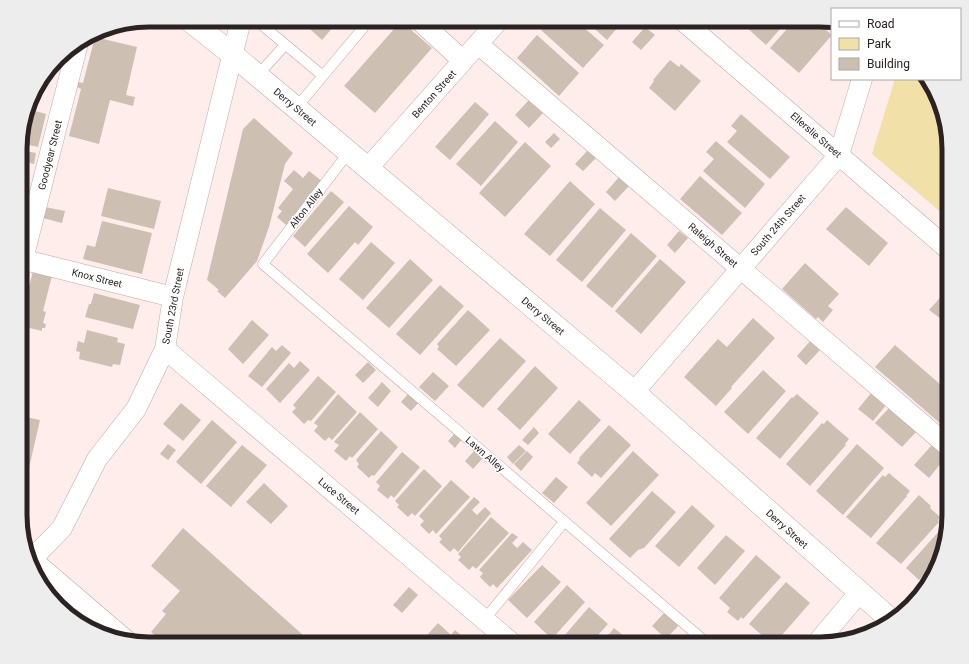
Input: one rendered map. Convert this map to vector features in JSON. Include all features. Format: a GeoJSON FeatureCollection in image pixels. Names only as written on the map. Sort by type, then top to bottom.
{"type":"FeatureCollection","features":[{"type":"Feature","properties":{"kind":"main road","name":"Derry Street"},"geometry":{"type":"LineString","coordinates":[[198,27],[258,75],[634,392],[887,617]]}},
{"type":"Feature","properties":{"kind":"street","name":"South 23rd Street"},"geometry":{"type":"LineString","coordinates":[[34,556],[62,528],[97,459],[136,409],[165,349],[172,297],[239,27]]}},
{"type":"Feature","properties":{"kind":"street"},"geometry":{"type":"LineString","coordinates":[[427,27],[463,61]]}},
{"type":"Feature","properties":{"kind":"street","name":"Benton Street"},"geometry":{"type":"LineString","coordinates":[[368,168],[493,27]]}},
{"type":"Feature","properties":{"kind":"street","name":"Ellerslie Street"},"geometry":{"type":"LineString","coordinates":[[690,27],[942,244]]}},
{"type":"Feature","properties":{"kind":"street","name":"Raleigh Street"},"geometry":{"type":"LineString","coordinates":[[478,44],[942,441]]}},
{"type":"Feature","properties":{"kind":"street","name":"Goodyear Street"},"geometry":{"type":"LineString","coordinates":[[27,242],[76,52]]}},
{"type":"Feature","properties":{"kind":"street","name":"South 24th Street"},"geometry":{"type":"LineString","coordinates":[[634,392],[839,155],[862,80]]}},
{"type":"Feature","properties":{"kind":"street","name":"Knox Street"},"geometry":{"type":"LineString","coordinates":[[27,263],[172,297]]}},
{"type":"Feature","properties":{"kind":"street","name":"Luce Street"},"geometry":{"type":"LineString","coordinates":[[165,349],[505,637]]}},
{"type":"Feature","properties":{"kind":"street"},"geometry":{"type":"LineString","coordinates":[[36,563],[115,632]]}},
{"type":"Feature","properties":{"kind":"street"},"geometry":{"type":"LineString","coordinates":[[822,637],[859,592]]}},
{"type":"Feature","properties":{"kind":"lane"},"geometry":{"type":"LineString","coordinates":[[264,27],[323,76]]}},
{"type":"Feature","properties":{"kind":"lane"},"geometry":{"type":"LineString","coordinates":[[296,108],[363,28]]}},
{"type":"Feature","properties":{"kind":"lane"},"geometry":{"type":"LineString","coordinates":[[258,75],[285,45]]}},
{"type":"Feature","properties":{"kind":"lane","name":"Alton Alley"},"geometry":{"type":"LineString","coordinates":[[263,264],[349,152]]}},
{"type":"Feature","properties":{"kind":"lane","name":"Lawn Alley"},"geometry":{"type":"LineString","coordinates":[[263,264],[700,637]]}},
{"type":"Feature","properties":{"kind":"lane"},"geometry":{"type":"LineString","coordinates":[[485,619],[564,522]]}},
{"type":"Feature","properties":{"kind":"green space"},"geometry":{"type":"Polygon","coordinates":[[[895,80],[920,80],[933,102],[940,125],[942,141],[942,213],[872,154],[895,80]]]}},
{"type":"Feature","properties":{"kind":"building"},"geometry":{"type":"Polygon","coordinates":[[[308,27],[333,27],[322,40],[308,27]]]}},
{"type":"Feature","properties":{"kind":"building"},"geometry":{"type":"Polygon","coordinates":[[[396,27],[408,27],[432,48],[375,113],[344,86],[396,27]]]}},
{"type":"Feature","properties":{"kind":"building"},"geometry":{"type":"Polygon","coordinates":[[[544,27],[583,27],[604,45],[583,68],[541,30],[544,27]]]}},
{"type":"Feature","properties":{"kind":"building"},"geometry":{"type":"Polygon","coordinates":[[[593,27],[618,27],[607,40],[593,27]]]}},
{"type":"Feature","properties":{"kind":"building"},"geometry":{"type":"Polygon","coordinates":[[[645,27],[655,35],[641,50],[632,42],[645,27]]]}},
{"type":"Feature","properties":{"kind":"building"},"geometry":{"type":"Polygon","coordinates":[[[746,27],[782,27],[766,45],[746,27]]]}},
{"type":"Feature","properties":{"kind":"building"},"geometry":{"type":"Polygon","coordinates":[[[789,27],[828,27],[826,30],[831,34],[831,36],[799,73],[770,48],[789,27]]]}},
{"type":"Feature","properties":{"kind":"building"},"geometry":{"type":"Polygon","coordinates":[[[537,35],[579,73],[559,96],[517,58],[537,35]]]}},
{"type":"Feature","properties":{"kind":"building"},"geometry":{"type":"Polygon","coordinates":[[[98,38],[137,47],[126,95],[135,97],[133,106],[110,100],[99,144],[69,136],[81,89],[77,87],[78,82],[83,83],[94,40],[98,38]]]}},
{"type":"Feature","properties":{"kind":"building"},"geometry":{"type":"Polygon","coordinates":[[[670,60],[679,67],[681,64],[701,81],[675,111],[649,88],[654,81],[653,80],[670,60]]]}},
{"type":"Feature","properties":{"kind":"building"},"geometry":{"type":"Polygon","coordinates":[[[529,100],[543,113],[529,128],[515,115],[529,100]]]}},
{"type":"Feature","properties":{"kind":"building"},"geometry":{"type":"Polygon","coordinates":[[[475,102],[489,114],[450,160],[435,147],[475,102]]]}},
{"type":"Feature","properties":{"kind":"building"},"geometry":{"type":"Polygon","coordinates":[[[33,110],[46,114],[38,147],[27,144],[33,110]]]}},
{"type":"Feature","properties":{"kind":"building"},"geometry":{"type":"Polygon","coordinates":[[[741,114],[790,157],[770,179],[727,142],[737,131],[731,126],[741,114]]]}},
{"type":"Feature","properties":{"kind":"building"},"geometry":{"type":"Polygon","coordinates":[[[254,118],[293,153],[285,164],[269,227],[257,261],[225,298],[217,291],[219,290],[207,280],[243,129],[254,118]]]}},
{"type":"Feature","properties":{"kind":"building"},"geometry":{"type":"Polygon","coordinates":[[[495,121],[518,142],[481,186],[456,164],[495,121]]]}},
{"type":"Feature","properties":{"kind":"building"},"geometry":{"type":"Polygon","coordinates":[[[554,133],[560,139],[551,148],[545,142],[554,133]]]}},
{"type":"Feature","properties":{"kind":"building"},"geometry":{"type":"Polygon","coordinates":[[[716,141],[765,184],[745,208],[703,171],[714,159],[706,152],[716,141]]]}},
{"type":"Feature","properties":{"kind":"building"},"geometry":{"type":"Polygon","coordinates":[[[525,142],[551,166],[505,217],[479,193],[525,142]]]}},
{"type":"Feature","properties":{"kind":"building"},"geometry":{"type":"Polygon","coordinates":[[[588,150],[596,158],[583,171],[575,164],[588,150]]]}},
{"type":"Feature","properties":{"kind":"building"},"geometry":{"type":"Polygon","coordinates":[[[27,151],[36,153],[34,164],[27,162],[27,151]]]}},
{"type":"Feature","properties":{"kind":"building"},"geometry":{"type":"Polygon","coordinates":[[[294,170],[303,178],[309,171],[323,182],[286,225],[277,217],[282,211],[278,208],[293,189],[284,181],[294,170]]]}},
{"type":"Feature","properties":{"kind":"building"},"geometry":{"type":"Polygon","coordinates":[[[700,176],[742,213],[722,235],[680,199],[700,176]]]}},
{"type":"Feature","properties":{"kind":"building"},"geometry":{"type":"Polygon","coordinates":[[[619,177],[629,186],[615,201],[606,192],[619,177]]]}},
{"type":"Feature","properties":{"kind":"building"},"geometry":{"type":"Polygon","coordinates":[[[570,181],[595,204],[550,256],[524,234],[570,181]]]}},
{"type":"Feature","properties":{"kind":"building"},"geometry":{"type":"Polygon","coordinates":[[[108,188],[161,201],[154,229],[101,216],[108,188]]]}},
{"type":"Feature","properties":{"kind":"building"},"geometry":{"type":"Polygon","coordinates":[[[331,191],[344,202],[305,247],[293,236],[331,191]]]}},
{"type":"Feature","properties":{"kind":"building"},"geometry":{"type":"Polygon","coordinates":[[[349,206],[373,227],[358,245],[355,242],[328,273],[307,254],[349,206]]]}},
{"type":"Feature","properties":{"kind":"building"},"geometry":{"type":"Polygon","coordinates":[[[45,207],[65,211],[62,223],[43,218],[45,207]]]}},
{"type":"Feature","properties":{"kind":"building"},"geometry":{"type":"Polygon","coordinates":[[[846,207],[888,243],[869,266],[826,229],[846,207]]]}},
{"type":"Feature","properties":{"kind":"building"},"geometry":{"type":"Polygon","coordinates":[[[600,208],[626,230],[582,282],[556,260],[600,208]]]}},
{"type":"Feature","properties":{"kind":"building"},"geometry":{"type":"Polygon","coordinates":[[[102,221],[152,233],[142,274],[83,259],[87,245],[95,247],[102,221]]]}},
{"type":"Feature","properties":{"kind":"building"},"geometry":{"type":"Polygon","coordinates":[[[679,231],[688,238],[675,253],[667,245],[679,231]]]}},
{"type":"Feature","properties":{"kind":"building"},"geometry":{"type":"Polygon","coordinates":[[[631,233],[657,256],[612,308],[586,286],[631,233]]]}},
{"type":"Feature","properties":{"kind":"building"},"geometry":{"type":"Polygon","coordinates":[[[371,242],[395,263],[363,300],[339,279],[371,242]]]}},
{"type":"Feature","properties":{"kind":"building"},"geometry":{"type":"Polygon","coordinates":[[[410,259],[433,280],[389,328],[366,308],[410,259]]]}},
{"type":"Feature","properties":{"kind":"building"},"geometry":{"type":"Polygon","coordinates":[[[660,259],[686,282],[641,334],[615,311],[660,259]]]}},
{"type":"Feature","properties":{"kind":"building"},"geometry":{"type":"Polygon","coordinates":[[[805,263],[839,294],[828,306],[833,310],[823,322],[818,317],[816,319],[782,289],[805,263]]]}},
{"type":"Feature","properties":{"kind":"building"},"geometry":{"type":"Polygon","coordinates":[[[34,267],[53,272],[43,311],[46,312],[43,323],[46,324],[45,328],[42,328],[42,331],[27,327],[27,295],[34,267]]]}},
{"type":"Feature","properties":{"kind":"building"},"geometry":{"type":"Polygon","coordinates":[[[440,285],[464,306],[420,355],[396,334],[440,285]]]}},
{"type":"Feature","properties":{"kind":"building"},"geometry":{"type":"Polygon","coordinates":[[[94,293],[140,305],[133,329],[85,317],[94,293]]]}},
{"type":"Feature","properties":{"kind":"building"},"geometry":{"type":"Polygon","coordinates":[[[942,296],[942,320],[929,310],[942,296]]]}},
{"type":"Feature","properties":{"kind":"building"},"geometry":{"type":"Polygon","coordinates":[[[468,310],[490,330],[456,366],[437,349],[439,347],[437,344],[468,310]]]}},
{"type":"Feature","properties":{"kind":"building"},"geometry":{"type":"Polygon","coordinates":[[[753,318],[775,338],[716,406],[684,377],[718,339],[727,347],[753,318]]]}},
{"type":"Feature","properties":{"kind":"building"},"geometry":{"type":"Polygon","coordinates":[[[252,320],[269,335],[243,364],[228,349],[252,320]]]}},
{"type":"Feature","properties":{"kind":"building"},"geometry":{"type":"Polygon","coordinates":[[[87,330],[118,338],[117,342],[125,344],[120,365],[113,364],[112,367],[79,359],[80,352],[76,351],[78,341],[84,343],[87,330]]]}},
{"type":"Feature","properties":{"kind":"building"},"geometry":{"type":"Polygon","coordinates":[[[500,338],[526,361],[483,408],[457,385],[500,338]]]}},
{"type":"Feature","properties":{"kind":"building"},"geometry":{"type":"Polygon","coordinates":[[[811,340],[821,349],[806,365],[797,356],[811,340]]]}},
{"type":"Feature","properties":{"kind":"building"},"geometry":{"type":"Polygon","coordinates":[[[282,345],[291,353],[262,387],[248,376],[272,347],[276,351],[282,345]]]}},
{"type":"Feature","properties":{"kind":"building"},"geometry":{"type":"Polygon","coordinates":[[[895,345],[942,386],[942,425],[875,367],[895,345]]]}},
{"type":"Feature","properties":{"kind":"building"},"geometry":{"type":"Polygon","coordinates":[[[300,361],[310,370],[280,403],[266,389],[289,363],[294,368],[300,361]]]}},
{"type":"Feature","properties":{"kind":"building"},"geometry":{"type":"Polygon","coordinates":[[[368,362],[376,370],[363,383],[355,375],[368,362]]]}},
{"type":"Feature","properties":{"kind":"building"},"geometry":{"type":"Polygon","coordinates":[[[535,366],[558,388],[520,430],[497,409],[535,366]]]}},
{"type":"Feature","properties":{"kind":"building"},"geometry":{"type":"Polygon","coordinates":[[[763,370],[786,391],[748,434],[724,412],[763,370]]]}},
{"type":"Feature","properties":{"kind":"building"},"geometry":{"type":"Polygon","coordinates":[[[433,372],[449,386],[435,401],[419,387],[433,372]]]}},
{"type":"Feature","properties":{"kind":"building"},"geometry":{"type":"Polygon","coordinates":[[[318,376],[336,392],[311,421],[308,420],[304,424],[292,412],[296,408],[293,405],[318,376]]]}},
{"type":"Feature","properties":{"kind":"building"},"geometry":{"type":"Polygon","coordinates":[[[382,382],[391,391],[378,407],[368,398],[382,382]]]}},
{"type":"Feature","properties":{"kind":"building"},"geometry":{"type":"Polygon","coordinates":[[[872,392],[887,404],[873,421],[858,409],[872,392]]]}},
{"type":"Feature","properties":{"kind":"building"},"geometry":{"type":"Polygon","coordinates":[[[409,393],[419,402],[411,411],[401,402],[409,393]]]}},
{"type":"Feature","properties":{"kind":"building"},"geometry":{"type":"Polygon","coordinates":[[[338,394],[357,412],[332,440],[329,437],[325,441],[314,431],[318,426],[314,423],[338,394]]]}},
{"type":"Feature","properties":{"kind":"building"},"geometry":{"type":"Polygon","coordinates":[[[797,394],[819,413],[780,459],[756,438],[792,397],[793,398],[797,394]]]}},
{"type":"Feature","properties":{"kind":"building"},"geometry":{"type":"Polygon","coordinates":[[[579,400],[601,420],[570,454],[548,434],[579,400]]]}},
{"type":"Feature","properties":{"kind":"building"},"geometry":{"type":"Polygon","coordinates":[[[181,403],[201,420],[183,441],[163,424],[181,403]]]}},
{"type":"Feature","properties":{"kind":"building"},"geometry":{"type":"Polygon","coordinates":[[[890,407],[917,431],[902,447],[875,423],[890,407]]]}},
{"type":"Feature","properties":{"kind":"building"},"geometry":{"type":"Polygon","coordinates":[[[360,412],[378,429],[352,458],[350,456],[346,461],[334,451],[339,445],[334,442],[360,412]]]}},
{"type":"Feature","properties":{"kind":"building"},"geometry":{"type":"Polygon","coordinates":[[[27,417],[40,420],[27,477],[27,417]]]}},
{"type":"Feature","properties":{"kind":"building"},"geometry":{"type":"Polygon","coordinates":[[[212,420],[237,442],[201,484],[176,462],[212,420]]]}},
{"type":"Feature","properties":{"kind":"building"},"geometry":{"type":"Polygon","coordinates":[[[827,420],[849,439],[845,444],[846,445],[810,486],[786,464],[822,423],[824,424],[827,420]]]}},
{"type":"Feature","properties":{"kind":"building"},"geometry":{"type":"Polygon","coordinates":[[[609,425],[631,445],[601,478],[595,473],[592,477],[577,463],[580,459],[579,458],[609,425]]]}},
{"type":"Feature","properties":{"kind":"building"},"geometry":{"type":"Polygon","coordinates":[[[534,427],[539,433],[528,445],[522,440],[534,427]]]}},
{"type":"Feature","properties":{"kind":"building"},"geometry":{"type":"Polygon","coordinates":[[[381,431],[398,447],[374,476],[372,475],[369,478],[357,467],[359,464],[356,460],[381,431]]]}},
{"type":"Feature","properties":{"kind":"building"},"geometry":{"type":"Polygon","coordinates":[[[456,432],[462,439],[455,448],[448,441],[456,432]]]}},
{"type":"Feature","properties":{"kind":"building"},"geometry":{"type":"Polygon","coordinates":[[[168,444],[176,450],[168,460],[160,454],[168,444]]]}},
{"type":"Feature","properties":{"kind":"building"},"geometry":{"type":"Polygon","coordinates":[[[857,444],[884,468],[843,515],[816,491],[857,444]]]}},
{"type":"Feature","properties":{"kind":"building"},"geometry":{"type":"Polygon","coordinates":[[[242,445],[267,465],[231,507],[206,486],[242,445]]]}},
{"type":"Feature","properties":{"kind":"building"},"geometry":{"type":"Polygon","coordinates":[[[519,445],[526,451],[513,464],[507,457],[519,445]]]}},
{"type":"Feature","properties":{"kind":"building"},"geometry":{"type":"Polygon","coordinates":[[[932,445],[942,454],[942,462],[929,478],[914,465],[932,445]]]}},
{"type":"Feature","properties":{"kind":"building"},"geometry":{"type":"Polygon","coordinates":[[[475,450],[483,458],[473,469],[465,461],[475,450]]]}},
{"type":"Feature","properties":{"kind":"building"},"geometry":{"type":"Polygon","coordinates":[[[527,451],[533,457],[521,471],[514,464],[527,451]]]}},
{"type":"Feature","properties":{"kind":"building"},"geometry":{"type":"Polygon","coordinates":[[[633,451],[659,475],[611,526],[586,503],[633,451]]]}},
{"type":"Feature","properties":{"kind":"building"},"geometry":{"type":"Polygon","coordinates":[[[402,452],[420,467],[394,498],[391,495],[388,499],[377,490],[380,486],[376,482],[402,452]]]}},
{"type":"Feature","properties":{"kind":"building"},"geometry":{"type":"Polygon","coordinates":[[[424,469],[442,486],[415,516],[412,513],[408,517],[397,507],[399,505],[395,501],[424,469]]]}},
{"type":"Feature","properties":{"kind":"building"},"geometry":{"type":"Polygon","coordinates":[[[889,473],[910,491],[871,538],[846,517],[883,475],[885,477],[889,473]]]}},
{"type":"Feature","properties":{"kind":"building"},"geometry":{"type":"Polygon","coordinates":[[[556,477],[568,487],[554,503],[542,493],[556,477]]]}},
{"type":"Feature","properties":{"kind":"building"},"geometry":{"type":"Polygon","coordinates":[[[451,480],[470,497],[436,534],[433,530],[429,534],[420,525],[424,521],[419,516],[451,480]]]}},
{"type":"Feature","properties":{"kind":"building"},"geometry":{"type":"Polygon","coordinates":[[[264,483],[288,506],[271,524],[246,502],[264,483]]]}},
{"type":"Feature","properties":{"kind":"building"},"geometry":{"type":"Polygon","coordinates":[[[652,491],[676,512],[644,548],[638,550],[630,558],[609,539],[652,491]]]}},
{"type":"Feature","properties":{"kind":"building"},"geometry":{"type":"Polygon","coordinates":[[[919,495],[940,517],[938,520],[939,522],[901,564],[876,543],[919,495]]]}},
{"type":"Feature","properties":{"kind":"building"},"geometry":{"type":"Polygon","coordinates":[[[474,497],[480,502],[472,510],[477,515],[485,507],[491,513],[458,552],[454,548],[450,552],[439,542],[442,539],[439,536],[474,497]]]}},
{"type":"Feature","properties":{"kind":"building"},"geometry":{"type":"Polygon","coordinates":[[[692,505],[715,526],[679,567],[655,546],[692,505]]]}},
{"type":"Feature","properties":{"kind":"building"},"geometry":{"type":"Polygon","coordinates":[[[491,517],[509,533],[476,569],[473,566],[469,570],[458,560],[461,557],[458,554],[491,517]]]}},
{"type":"Feature","properties":{"kind":"building"},"geometry":{"type":"Polygon","coordinates":[[[183,528],[305,637],[157,637],[151,632],[166,614],[162,611],[180,591],[151,566],[183,528]]]}},
{"type":"Feature","properties":{"kind":"building"},"geometry":{"type":"Polygon","coordinates":[[[941,529],[936,554],[930,568],[919,580],[906,568],[941,529]]]}},
{"type":"Feature","properties":{"kind":"building"},"geometry":{"type":"Polygon","coordinates":[[[512,533],[518,537],[512,543],[517,548],[523,542],[532,550],[497,588],[493,584],[490,587],[480,577],[483,573],[479,570],[512,533]]]}},
{"type":"Feature","properties":{"kind":"building"},"geometry":{"type":"Polygon","coordinates":[[[726,535],[745,551],[715,585],[697,568],[726,535]]]}},
{"type":"Feature","properties":{"kind":"building"},"geometry":{"type":"Polygon","coordinates":[[[756,555],[781,577],[743,619],[741,617],[738,621],[727,612],[730,608],[719,598],[756,555]]]}},
{"type":"Feature","properties":{"kind":"building"},"geometry":{"type":"Polygon","coordinates":[[[542,565],[561,582],[527,618],[508,600],[542,565]]]}},
{"type":"Feature","properties":{"kind":"building"},"geometry":{"type":"Polygon","coordinates":[[[786,582],[810,603],[780,637],[764,637],[749,624],[786,582]]]}},
{"type":"Feature","properties":{"kind":"building"},"geometry":{"type":"Polygon","coordinates":[[[567,585],[585,602],[554,637],[550,637],[534,622],[567,585]]]}},
{"type":"Feature","properties":{"kind":"building"},"geometry":{"type":"Polygon","coordinates":[[[409,587],[418,595],[402,613],[393,605],[409,587]]]}},
{"type":"Feature","properties":{"kind":"building"},"geometry":{"type":"Polygon","coordinates":[[[589,607],[608,624],[596,637],[563,637],[589,607]]]}},
{"type":"Feature","properties":{"kind":"building"},"geometry":{"type":"Polygon","coordinates":[[[665,612],[679,625],[668,637],[664,637],[652,626],[665,612]]]}},
{"type":"Feature","properties":{"kind":"building"},"geometry":{"type":"Polygon","coordinates":[[[438,623],[451,635],[455,630],[463,637],[425,637],[438,623]]]}},
{"type":"Feature","properties":{"kind":"building"},"geometry":{"type":"Polygon","coordinates":[[[614,628],[625,637],[607,637],[614,628]]]}}]}
